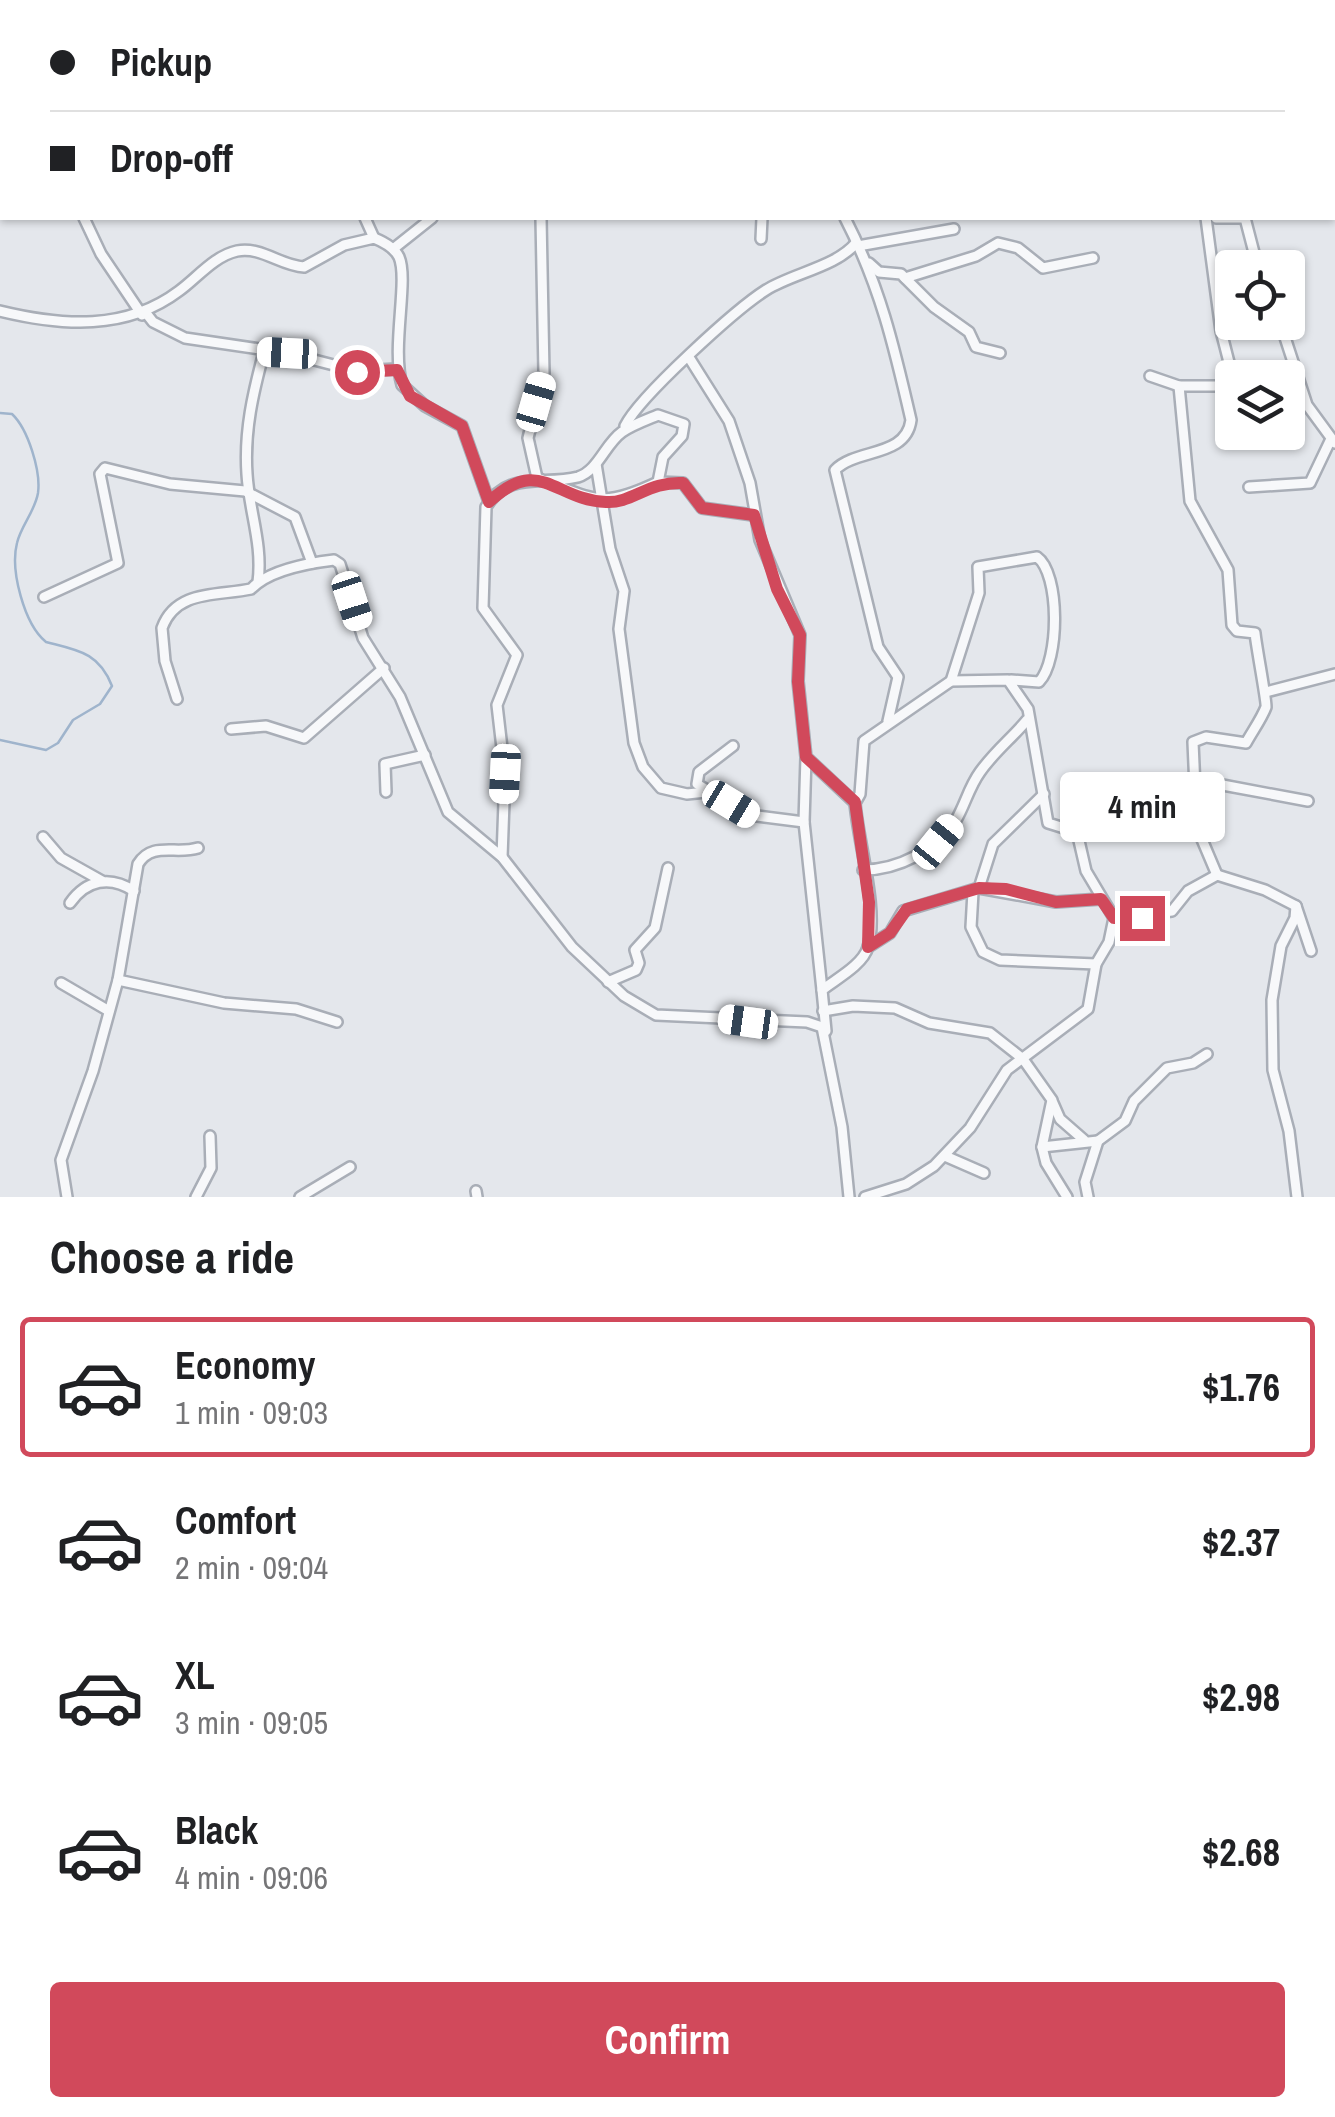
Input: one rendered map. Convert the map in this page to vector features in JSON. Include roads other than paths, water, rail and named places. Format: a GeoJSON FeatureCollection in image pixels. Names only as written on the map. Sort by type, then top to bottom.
{"type":"FeatureCollection","features":[{"type":"Feature","properties":{"kind":"street"},"geometry":{"type":"LineString","coordinates":[[85,220],[101,254],[144,314],[186,338],[287,353],[357,372],[397,370]]}},
{"type":"Feature","properties":{"kind":"street"},"geometry":{"type":"LineString","coordinates":[[367,220],[374,238],[393,249],[401,265],[397,370],[410,396],[462,426],[489,502],[483,608],[517,656],[496,705],[505,774],[502,857]]}},
{"type":"Feature","properties":{"kind":"street"},"geometry":{"type":"LineString","coordinates":[[393,249],[429,220]]}},
{"type":"Feature","properties":{"kind":"street"},"geometry":{"type":"LineString","coordinates":[[537,478],[528,432],[544,373],[541,220]]}},
{"type":"Feature","properties":{"kind":"street"},"geometry":{"type":"LineString","coordinates":[[761,239],[762,220]]}},
{"type":"Feature","properties":{"kind":"street"},"geometry":{"type":"LineString","coordinates":[[846,220],[857,245],[879,272],[905,278],[976,256],[998,243],[1018,248],[1044,268],[1092,258]]}},
{"type":"Feature","properties":{"kind":"street"},"geometry":{"type":"LineString","coordinates":[[1206,220],[1228,360]]}},
{"type":"Feature","properties":{"kind":"street"},"geometry":{"type":"LineString","coordinates":[[1246,220],[1253,250]]}},
{"type":"Feature","properties":{"kind":"street"},"geometry":{"type":"LineString","coordinates":[[625,426],[652,390],[690,359],[735,313],[768,289],[857,245],[954,229]]}},
{"type":"Feature","properties":{"kind":"street"},"geometry":{"type":"LineString","coordinates":[[0,311],[45,322],[101,322],[144,314],[227,254],[250,250],[304,267],[344,245],[374,238]]}},
{"type":"Feature","properties":{"kind":"street"},"geometry":{"type":"LineString","coordinates":[[867,260],[891,326],[911,427],[893,446],[838,466],[835,478],[878,646],[898,677],[886,723]]}},
{"type":"Feature","properties":{"kind":"street"},"geometry":{"type":"LineString","coordinates":[[905,278],[934,307],[970,332],[976,347],[1000,353]]}},
{"type":"Feature","properties":{"kind":"street"},"geometry":{"type":"LineString","coordinates":[[1248,486],[1310,483],[1332,442],[1307,405],[1286,340]]}},
{"type":"Feature","properties":{"kind":"street"},"geometry":{"type":"LineString","coordinates":[[258,582],[248,413],[264,352]]}},
{"type":"Feature","properties":{"kind":"street"},"geometry":{"type":"LineString","coordinates":[[690,359],[729,421],[750,483],[754,515],[777,589],[800,635],[798,682],[806,757],[804,822],[826,1039],[849,1197]]}},
{"type":"Feature","properties":{"kind":"street"},"geometry":{"type":"LineString","coordinates":[[1150,376],[1178,386],[1215,386]]}},
{"type":"Feature","properties":{"kind":"street"},"geometry":{"type":"LineString","coordinates":[[1178,386],[1194,513],[1228,570],[1232,625],[1237,631],[1255,634],[1256,664],[1266,692],[1266,708],[1246,743],[1206,737],[1193,742],[1195,788],[1188,804],[1217,875]]}},
{"type":"Feature","properties":{"kind":"street"},"geometry":{"type":"LineString","coordinates":[[489,502],[508,484],[580,476],[627,429],[658,415],[682,421],[682,436],[664,457],[658,482]]}},
{"type":"Feature","properties":{"kind":"street"},"geometry":{"type":"LineString","coordinates":[[596,464],[624,590],[620,629],[634,743],[644,768],[662,788],[687,794],[706,792]]}},
{"type":"Feature","properties":{"kind":"street"},"geometry":{"type":"LineString","coordinates":[[44,597],[118,563],[101,469],[170,484],[250,494],[294,517],[312,563]]}},
{"type":"Feature","properties":{"kind":"street"},"geometry":{"type":"LineString","coordinates":[[537,478],[602,502],[624,498],[658,482],[683,483],[702,508],[754,515]]}},
{"type":"Feature","properties":{"kind":"street"},"geometry":{"type":"LineString","coordinates":[[606,522],[624,498]]}},
{"type":"Feature","properties":{"kind":"street"},"geometry":{"type":"LineString","coordinates":[[863,870],[886,868],[938,842],[956,820],[982,770],[1027,715],[1035,684],[1047,672],[1056,635],[1049,568],[1034,557],[978,567],[979,593],[951,681]]}},
{"type":"Feature","properties":{"kind":"street"},"geometry":{"type":"LineString","coordinates":[[177,699],[165,661],[165,618],[203,593],[242,591],[312,563],[334,560],[340,564],[363,638],[384,668],[454,820],[481,837],[502,857],[557,932],[608,982],[656,1015],[807,1022],[822,1027],[826,1039]]}},
{"type":"Feature","properties":{"kind":"street"},"geometry":{"type":"LineString","coordinates":[[231,728],[266,726],[304,738],[384,668]]}},
{"type":"Feature","properties":{"kind":"street"},"geometry":{"type":"LineString","coordinates":[[1266,692],[1335,674]]}},
{"type":"Feature","properties":{"kind":"street"},"geometry":{"type":"LineString","coordinates":[[866,1197],[914,1180],[945,1156],[996,1092],[1007,1070],[1092,1004],[1096,964],[1110,942],[1114,918],[1086,871],[1077,832],[1048,823],[1027,715],[1008,680]]}},
{"type":"Feature","properties":{"kind":"street"},"geometry":{"type":"LineString","coordinates":[[868,947],[855,802],[860,794],[864,741],[951,681],[1008,680],[1035,684]]}},
{"type":"Feature","properties":{"kind":"street"},"geometry":{"type":"LineString","coordinates":[[734,746],[696,777],[706,792],[748,815],[804,822]]}},
{"type":"Feature","properties":{"kind":"street"},"geometry":{"type":"LineString","coordinates":[[386,792],[384,764],[425,755]]}},
{"type":"Feature","properties":{"kind":"street"},"geometry":{"type":"LineString","coordinates":[[806,757],[855,802]]}},
{"type":"Feature","properties":{"kind":"street"},"geometry":{"type":"LineString","coordinates":[[1195,788],[1212,783],[1308,801]]}},
{"type":"Feature","properties":{"kind":"street"},"geometry":{"type":"LineString","coordinates":[[1044,794],[993,844],[976,890],[971,927],[983,952],[1000,960],[1096,964]]}},
{"type":"Feature","properties":{"kind":"street"},"geometry":{"type":"LineString","coordinates":[[43,837],[61,858],[102,882],[134,891]]}},
{"type":"Feature","properties":{"kind":"street"},"geometry":{"type":"LineString","coordinates":[[67,1197],[61,1160],[94,1071],[144,854],[198,848]]}},
{"type":"Feature","properties":{"kind":"street"},"geometry":{"type":"LineString","coordinates":[[608,982],[636,970],[639,963],[635,950],[655,928],[668,868]]}},
{"type":"Feature","properties":{"kind":"street"},"geometry":{"type":"LineString","coordinates":[[1114,918],[1172,911],[1188,891],[1217,875],[1265,890],[1296,906],[1311,952]]}},
{"type":"Feature","properties":{"kind":"street"},"geometry":{"type":"LineString","coordinates":[[70,903],[81,888],[102,882]]}},
{"type":"Feature","properties":{"kind":"street"},"geometry":{"type":"LineString","coordinates":[[822,990],[857,964],[868,947],[890,933],[907,909],[976,890],[1006,889],[1056,902],[1101,899]]}},
{"type":"Feature","properties":{"kind":"street"},"geometry":{"type":"LineString","coordinates":[[1296,906],[1295,918],[1281,946],[1272,1000],[1272,1064],[1289,1131],[1297,1197]]}},
{"type":"Feature","properties":{"kind":"street"},"geometry":{"type":"LineString","coordinates":[[118,980],[224,1003],[296,1008],[337,1022]]}},
{"type":"Feature","properties":{"kind":"street"},"geometry":{"type":"LineString","coordinates":[[61,983],[109,1011]]}},
{"type":"Feature","properties":{"kind":"street"},"geometry":{"type":"LineString","coordinates":[[823,1011],[853,1006],[905,1010],[929,1024],[990,1033],[1023,1059],[1052,1100],[1060,1119],[1084,1140]]}},
{"type":"Feature","properties":{"kind":"street"},"geometry":{"type":"LineString","coordinates":[[1032,1071],[1036,1049]]}},
{"type":"Feature","properties":{"kind":"street"},"geometry":{"type":"LineString","coordinates":[[1088,1197],[1085,1182],[1098,1142],[1125,1120],[1134,1101],[1167,1068],[1193,1063],[1207,1054]]}},
{"type":"Feature","properties":{"kind":"street"},"geometry":{"type":"LineString","coordinates":[[1052,1100],[1042,1147],[1046,1163],[1067,1197]]}},
{"type":"Feature","properties":{"kind":"street"},"geometry":{"type":"LineString","coordinates":[[196,1197],[211,1168],[210,1136]]}},
{"type":"Feature","properties":{"kind":"street"},"geometry":{"type":"LineString","coordinates":[[1042,1147],[1084,1140],[1098,1142]]}},
{"type":"Feature","properties":{"kind":"street"},"geometry":{"type":"LineString","coordinates":[[945,1156],[984,1173]]}},
{"type":"Feature","properties":{"kind":"street"},"geometry":{"type":"LineString","coordinates":[[300,1197],[350,1168]]}},
{"type":"Feature","properties":{"kind":"waterway"},"geometry":{"type":"LineString","coordinates":[[0,413],[12,414],[18,421],[37,473],[38,493],[15,554],[25,610],[46,642],[94,659],[112,686],[100,704],[73,720],[58,743],[46,750],[0,740]]}}]}
